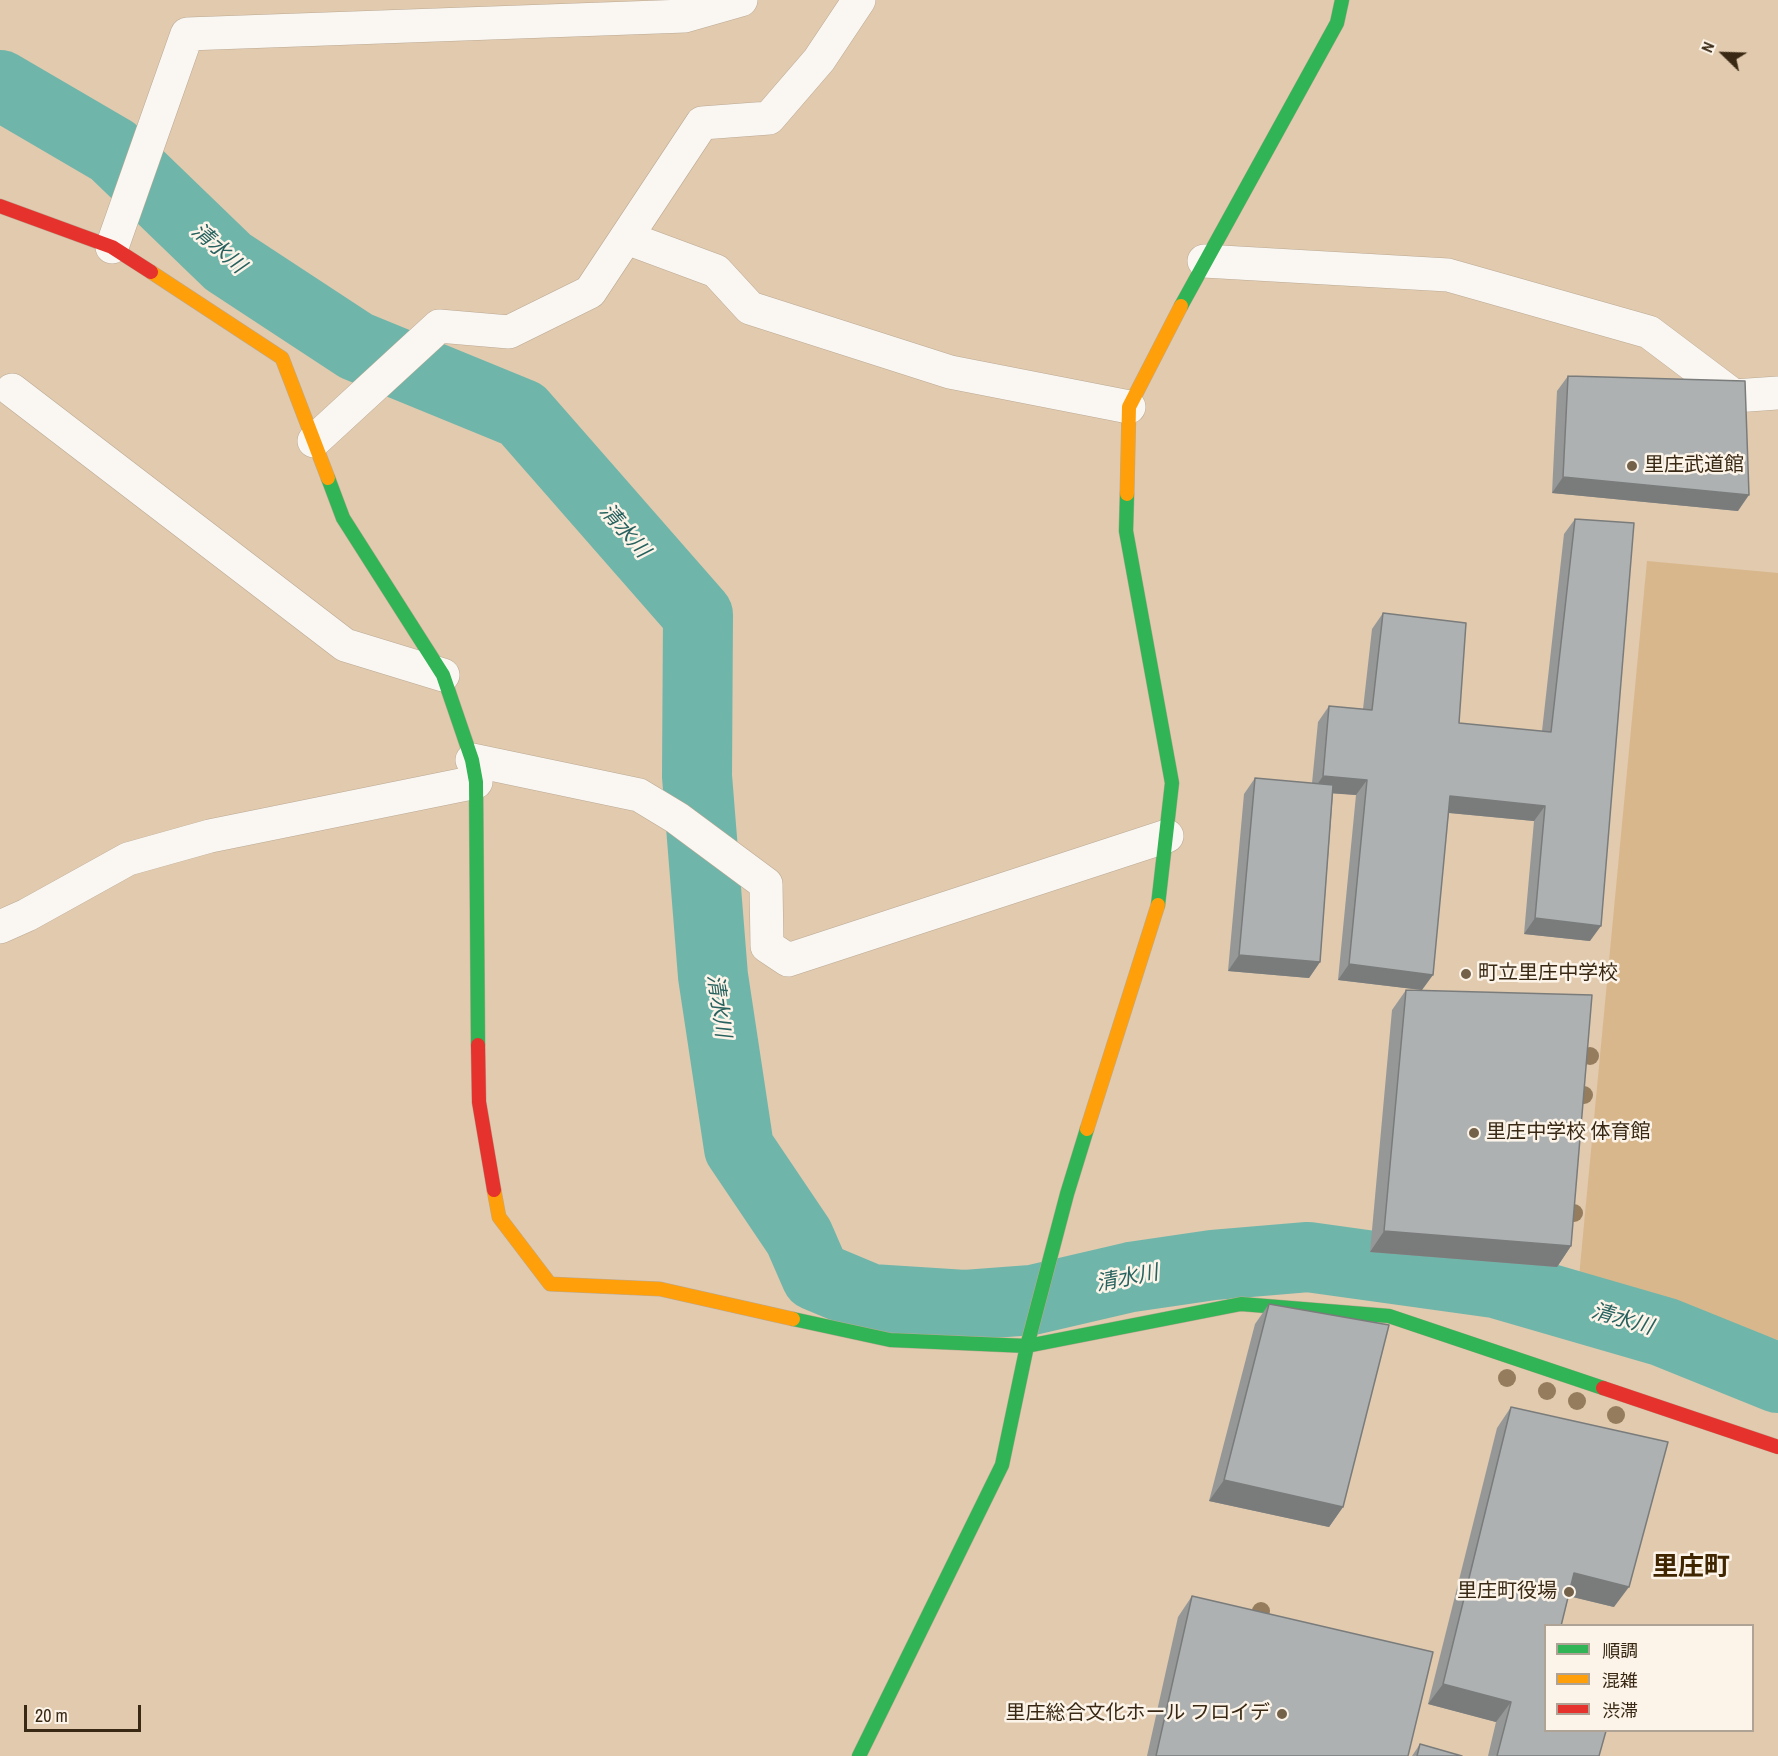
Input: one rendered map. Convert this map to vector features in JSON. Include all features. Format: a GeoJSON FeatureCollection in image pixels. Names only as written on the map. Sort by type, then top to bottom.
{"type":"FeatureCollection","features":[{"type":"Feature","properties":{"kind":"street"},"geometry":{"type":"LineString","coordinates":[[112,247],[188,34],[685,16],[741,0]]}},
{"type":"Feature","properties":{"kind":"street"},"geometry":{"type":"LineString","coordinates":[[314,441],[439,326],[508,332],[590,292],[702,123],[768,118],[819,60],[859,0]]}},
{"type":"Feature","properties":{"kind":"street"},"geometry":{"type":"LineString","coordinates":[[859,1756],[958,1559],[1002,1465],[1027,1346],[1067,1194],[1161,895],[1172,783],[1126,531],[1129,406],[1204,261],[1337,23],[1342,0]]}},
{"type":"Feature","properties":{"kind":"street"},"geometry":{"type":"LineString","coordinates":[[0,206],[112,247],[282,358],[343,518],[443,675],[474,771],[479,1102],[499,1217],[550,1284],[660,1288],[890,1340],[1027,1346],[1241,1304],[1389,1316],[1778,1447]]}},
{"type":"Feature","properties":{"kind":"street"},"geometry":{"type":"LineString","coordinates":[[627,238],[716,271],[750,308],[950,372],[1129,406]]}},
{"type":"Feature","properties":{"kind":"street"},"geometry":{"type":"LineString","coordinates":[[1204,261],[1448,275],[1649,332],[1734,396],[1778,393]]}},
{"type":"Feature","properties":{"kind":"street"},"geometry":{"type":"LineString","coordinates":[[12,390],[345,645],[443,675]]}},
{"type":"Feature","properties":{"kind":"street"},"geometry":{"type":"LineString","coordinates":[[0,927],[27,915],[128,859],[210,836],[474,771],[639,795],[667,812],[766,884],[767,946],[788,960],[1167,836]]}},
{"type":"Feature","properties":{"kind":"shaded area"},"geometry":{"type":"Polygon","coordinates":[[[1647,561],[1778,573],[1778,1340],[1579,1277],[1647,561]]]}},
{"type":"Feature","properties":{"kind":"building"},"geometry":{"type":"Polygon","coordinates":[[[1568,376],[1745,381],[1749,495],[1563,477],[1568,376]]]}},
{"type":"Feature","properties":{"kind":"building"},"geometry":{"type":"Polygon","coordinates":[[[1575,519],[1634,523],[1601,926],[1535,918],[1545,806],[1450,796],[1433,975],[1349,964],[1367,780],[1323,776],[1329,706],[1372,710],[1383,613],[1466,623],[1459,723],[1551,732],[1575,519]]]}},
{"type":"Feature","properties":{"kind":"building"},"geometry":{"type":"Polygon","coordinates":[[[1255,778],[1333,785],[1320,962],[1239,955],[1255,778]]]}},
{"type":"Feature","properties":{"kind":"building","name":"里庄中学校 体育館"},"geometry":{"type":"Polygon","coordinates":[[[1406,990],[1592,995],[1571,1246],[1384,1231],[1406,990]]]}},
{"type":"Feature","properties":{"kind":"building"},"geometry":{"type":"Polygon","coordinates":[[[1269,1304],[1389,1325],[1343,1507],[1224,1480],[1269,1304]]]}},
{"type":"Feature","properties":{"kind":"building"},"geometry":{"type":"Polygon","coordinates":[[[1511,1407],[1668,1442],[1629,1587],[1574,1573],[1561,1624],[1544,1624],[1544,1732],[1606,1732],[1599,1756],[1497,1756],[1511,1702],[1443,1684],[1511,1407]]]}},
{"type":"Feature","properties":{"kind":"building","name":"里庄総合文化ホール フロイデ"},"geometry":{"type":"Polygon","coordinates":[[[1192,1596],[1433,1652],[1408,1756],[1156,1756],[1192,1596]]]}},
{"type":"Feature","properties":{"kind":"building"},"geometry":{"type":"Polygon","coordinates":[[[1420,1744],[1462,1756],[1417,1756],[1420,1744]]]}},
{"type":"Feature","properties":{"kind":"waterway","name":"清水川"},"geometry":{"type":"LineString","coordinates":[[0,85],[113,151],[228,262],[356,346],[522,414],[698,615],[697,776],[713,976],[739,1148],[799,1237],[816,1276],[871,1299],[965,1305],[1032,1300],[1131,1277],[1213,1265],[1308,1257],[1495,1283],[1664,1332],[1778,1378]]}},
{"type":"Feature","properties":{"kind":"traffic: fast"},"geometry":{"type":"LineString","coordinates":[[1181,306],[1337,23],[1342,0]]}},
{"type":"Feature","properties":{"kind":"traffic: fast"},"geometry":{"type":"LineString","coordinates":[[328,478],[343,518],[443,675],[472,760],[476,782],[478,1045]]}},
{"type":"Feature","properties":{"kind":"traffic: fast"},"geometry":{"type":"LineString","coordinates":[[1127,494],[1126,531],[1172,783],[1158,905]]}},
{"type":"Feature","properties":{"kind":"traffic: fast"},"geometry":{"type":"LineString","coordinates":[[859,1756],[1002,1465],[1027,1346],[1067,1194],[1087,1129]]}},
{"type":"Feature","properties":{"kind":"traffic: fast"},"geometry":{"type":"LineString","coordinates":[[793,1319],[890,1340],[1027,1346],[1241,1304],[1389,1316],[1603,1388]]}},
{"type":"Feature","properties":{"kind":"traffic: slow"},"geometry":{"type":"LineString","coordinates":[[151,272],[282,358],[328,478]]}},
{"type":"Feature","properties":{"kind":"traffic: slow"},"geometry":{"type":"LineString","coordinates":[[1127,494],[1129,407],[1181,306]]}},
{"type":"Feature","properties":{"kind":"traffic: slow"},"geometry":{"type":"LineString","coordinates":[[1087,1129],[1158,905]]}},
{"type":"Feature","properties":{"kind":"traffic: slow"},"geometry":{"type":"LineString","coordinates":[[494,1190],[499,1217],[550,1284],[660,1289],[793,1319]]}},
{"type":"Feature","properties":{"kind":"traffic: jam"},"geometry":{"type":"LineString","coordinates":[[0,206],[112,247],[151,272]]}},
{"type":"Feature","properties":{"kind":"traffic: jam"},"geometry":{"type":"LineString","coordinates":[[478,1045],[479,1102],[494,1190]]}},
{"type":"Feature","properties":{"kind":"traffic: jam"},"geometry":{"type":"LineString","coordinates":[[1603,1388],[1778,1447]]}},
{"type":"Feature","properties":{"kind":"place","name":"里庄武道館"},"geometry":{"type":"Point","coordinates":[1632,466]}},
{"type":"Feature","properties":{"kind":"place","name":"町立里庄中学校"},"geometry":{"type":"Point","coordinates":[1466,974]}},
{"type":"Feature","properties":{"kind":"place","name":"里庄中学校 体育館"},"geometry":{"type":"Point","coordinates":[1474,1133]}},
{"type":"Feature","properties":{"kind":"place","name":"里庄町役場"},"geometry":{"type":"Point","coordinates":[1569,1592]}},
{"type":"Feature","properties":{"kind":"place","name":"里庄総合文化ホール フロイデ"},"geometry":{"type":"Point","coordinates":[1282,1714]}},
{"type":"Feature","properties":{"kind":"district","name":"里庄町"},"geometry":{"type":"Point","coordinates":[1691,1568]}}]}
